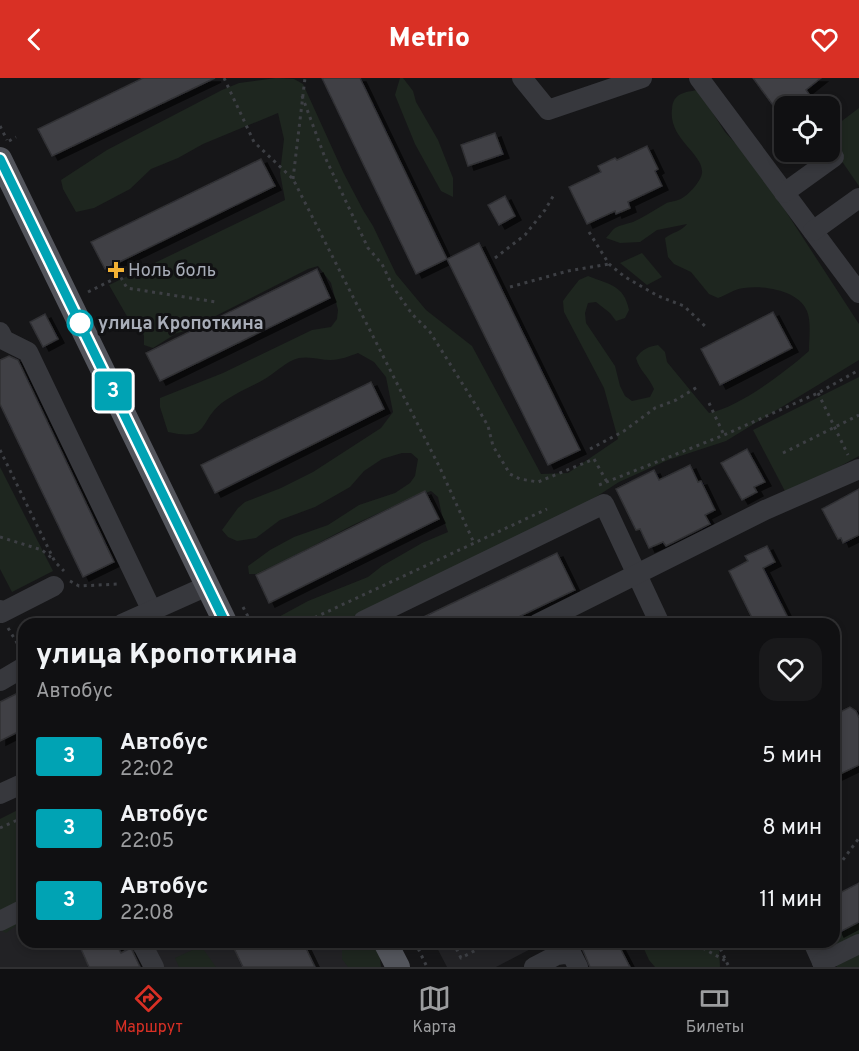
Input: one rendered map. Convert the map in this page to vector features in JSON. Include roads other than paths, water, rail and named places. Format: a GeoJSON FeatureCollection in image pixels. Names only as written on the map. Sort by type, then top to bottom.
{"type":"FeatureCollection","features":[{"type":"Feature","properties":{"kind":"main road"},"geometry":{"type":"LineString","coordinates":[[4,150],[223,618]]}},
{"type":"Feature","properties":{"kind":"main road"},"geometry":{"type":"LineString","coordinates":[[388,948],[398,967]]}},
{"type":"Feature","properties":{"kind":"street"},"geometry":{"type":"LineString","coordinates":[[522,78],[548,110],[642,78]]}},
{"type":"Feature","properties":{"kind":"street"},"geometry":{"type":"LineString","coordinates":[[699,78],[859,293]]}},
{"type":"Feature","properties":{"kind":"street"},"geometry":{"type":"LineString","coordinates":[[784,193],[827,162]]}},
{"type":"Feature","properties":{"kind":"street"},"geometry":{"type":"LineString","coordinates":[[813,231],[859,198]]}},
{"type":"Feature","properties":{"kind":"street"},"geometry":{"type":"LineString","coordinates":[[0,332],[4,340],[28,352],[152,611]]}},
{"type":"Feature","properties":{"kind":"street"},"geometry":{"type":"LineString","coordinates":[[549,618],[765,510],[857,470]]}},
{"type":"Feature","properties":{"kind":"street"},"geometry":{"type":"LineString","coordinates":[[370,618],[603,504],[657,618]]}},
{"type":"Feature","properties":{"kind":"street"},"geometry":{"type":"LineString","coordinates":[[1,611],[54,586]]}},
{"type":"Feature","properties":{"kind":"street"},"geometry":{"type":"LineString","coordinates":[[136,618],[207,586]]}},
{"type":"Feature","properties":{"kind":"street"},"geometry":{"type":"LineString","coordinates":[[0,681],[18,670]]}},
{"type":"Feature","properties":{"kind":"street"},"geometry":{"type":"LineString","coordinates":[[0,795],[18,786]]}},
{"type":"Feature","properties":{"kind":"street"},"geometry":{"type":"LineString","coordinates":[[0,921],[18,912]]}},
{"type":"Feature","properties":{"kind":"street"},"geometry":{"type":"LineString","coordinates":[[816,948],[823,964],[859,944]]}},
{"type":"Feature","properties":{"kind":"street"},"geometry":{"type":"LineString","coordinates":[[144,948],[154,967]]}},
{"type":"Feature","properties":{"kind":"street"},"geometry":{"type":"LineString","coordinates":[[534,967],[563,949],[571,953],[578,967]]}},
{"type":"Feature","properties":{"kind":"place","name":"Ноль боль"},"geometry":{"type":"Point","coordinates":[116,270]}},
{"type":"Feature","properties":{"kind":"place","name":"улица Кропоткина"},"geometry":{"type":"Point","coordinates":[80,323]}}]}
